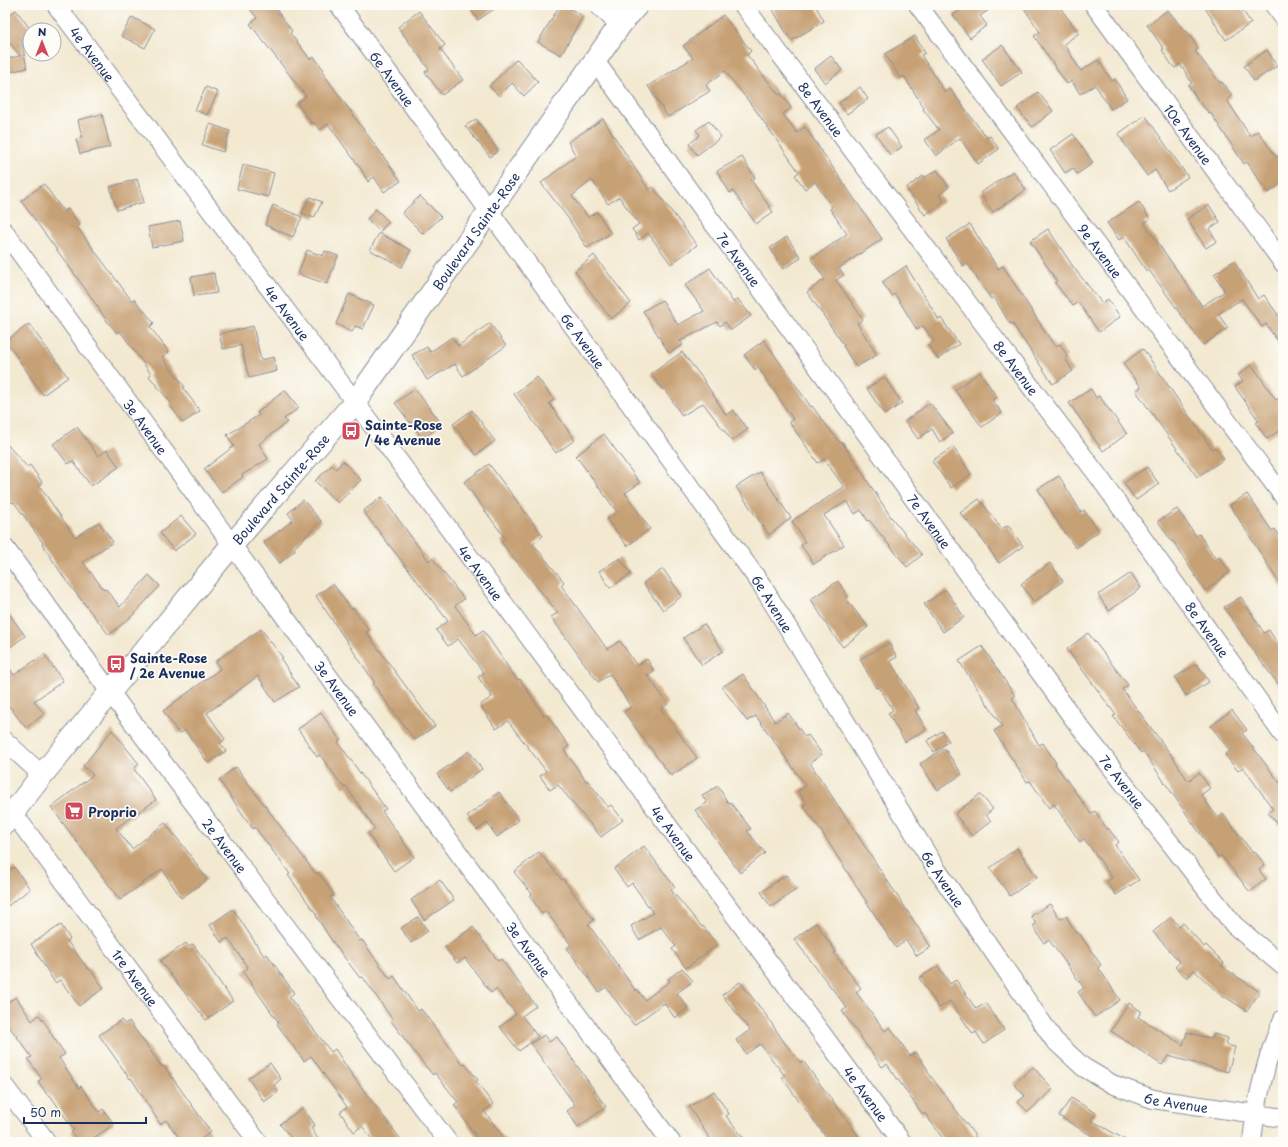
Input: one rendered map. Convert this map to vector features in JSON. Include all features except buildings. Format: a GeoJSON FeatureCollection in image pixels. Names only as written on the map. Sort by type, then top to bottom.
{"type":"FeatureCollection","features":[{"type":"Feature","properties":{"kind":"street","name":"4e Avenue"},"geometry":{"type":"LineString","coordinates":[[56,5],[355,402],[902,1142]]}},
{"type":"Feature","properties":{"kind":"street","name":"6e Avenue"},"geometry":{"type":"LineString","coordinates":[[339,5],[760,584],[935,867],[1054,1040],[1083,1067],[1112,1084],[1153,1100],[1283,1118]]}},
{"type":"Feature","properties":{"kind":"street"},"geometry":{"type":"LineString","coordinates":[[598,5],[620,25]]}},
{"type":"Feature","properties":{"kind":"street","name":"Boulevard Sainte-Rose"},"geometry":{"type":"LineString","coordinates":[[9,818],[42,775],[232,545],[355,402],[620,25],[637,5]]}},
{"type":"Feature","properties":{"kind":"street","name":"8e Avenue"},"geometry":{"type":"LineString","coordinates":[[743,5],[1099,477],[1283,735]]}},
{"type":"Feature","properties":{"kind":"street","name":"9e Avenue"},"geometry":{"type":"LineString","coordinates":[[918,5],[1283,496]]}},
{"type":"Feature","properties":{"kind":"street","name":"10e Avenue"},"geometry":{"type":"LineString","coordinates":[[1094,5],[1283,263]]}},
{"type":"Feature","properties":{"kind":"street"},"geometry":{"type":"LineString","coordinates":[[1274,5],[1283,18]]}},
{"type":"Feature","properties":{"kind":"street","name":"7e Avenue"},"geometry":{"type":"LineString","coordinates":[[595,62],[1073,718],[1234,925],[1283,966]]}},
{"type":"Feature","properties":{"kind":"street","name":"3e Avenue"},"geometry":{"type":"LineString","coordinates":[[5,232],[232,545],[671,1142]]}},
{"type":"Feature","properties":{"kind":"street","name":"2e Avenue"},"geometry":{"type":"LineString","coordinates":[[5,548],[110,692],[448,1142]]}},
{"type":"Feature","properties":{"kind":"street"},"geometry":{"type":"LineString","coordinates":[[5,741],[42,775]]}},
{"type":"Feature","properties":{"kind":"street","name":"1re Avenue"},"geometry":{"type":"LineString","coordinates":[[9,818],[258,1142]]}},
{"type":"Feature","properties":{"kind":"street"},"geometry":{"type":"LineString","coordinates":[[1252,1142],[1254,1114],[1266,1064],[1283,1020]]}},
{"type":"Feature","properties":{"kind":"street"},"geometry":{"type":"LineString","coordinates":[[5,1087],[47,1142]]}},
{"type":"Feature","properties":{"kind":"place","name":"Sainte-Rose / 4e Avenue"},"geometry":{"type":"Point","coordinates":[351,431]}},
{"type":"Feature","properties":{"kind":"place","name":"Sainte-Rose / 2e Avenue"},"geometry":{"type":"Point","coordinates":[116,664]}},
{"type":"Feature","properties":{"kind":"place","name":"Proprio"},"geometry":{"type":"Point","coordinates":[74,811]}}]}
